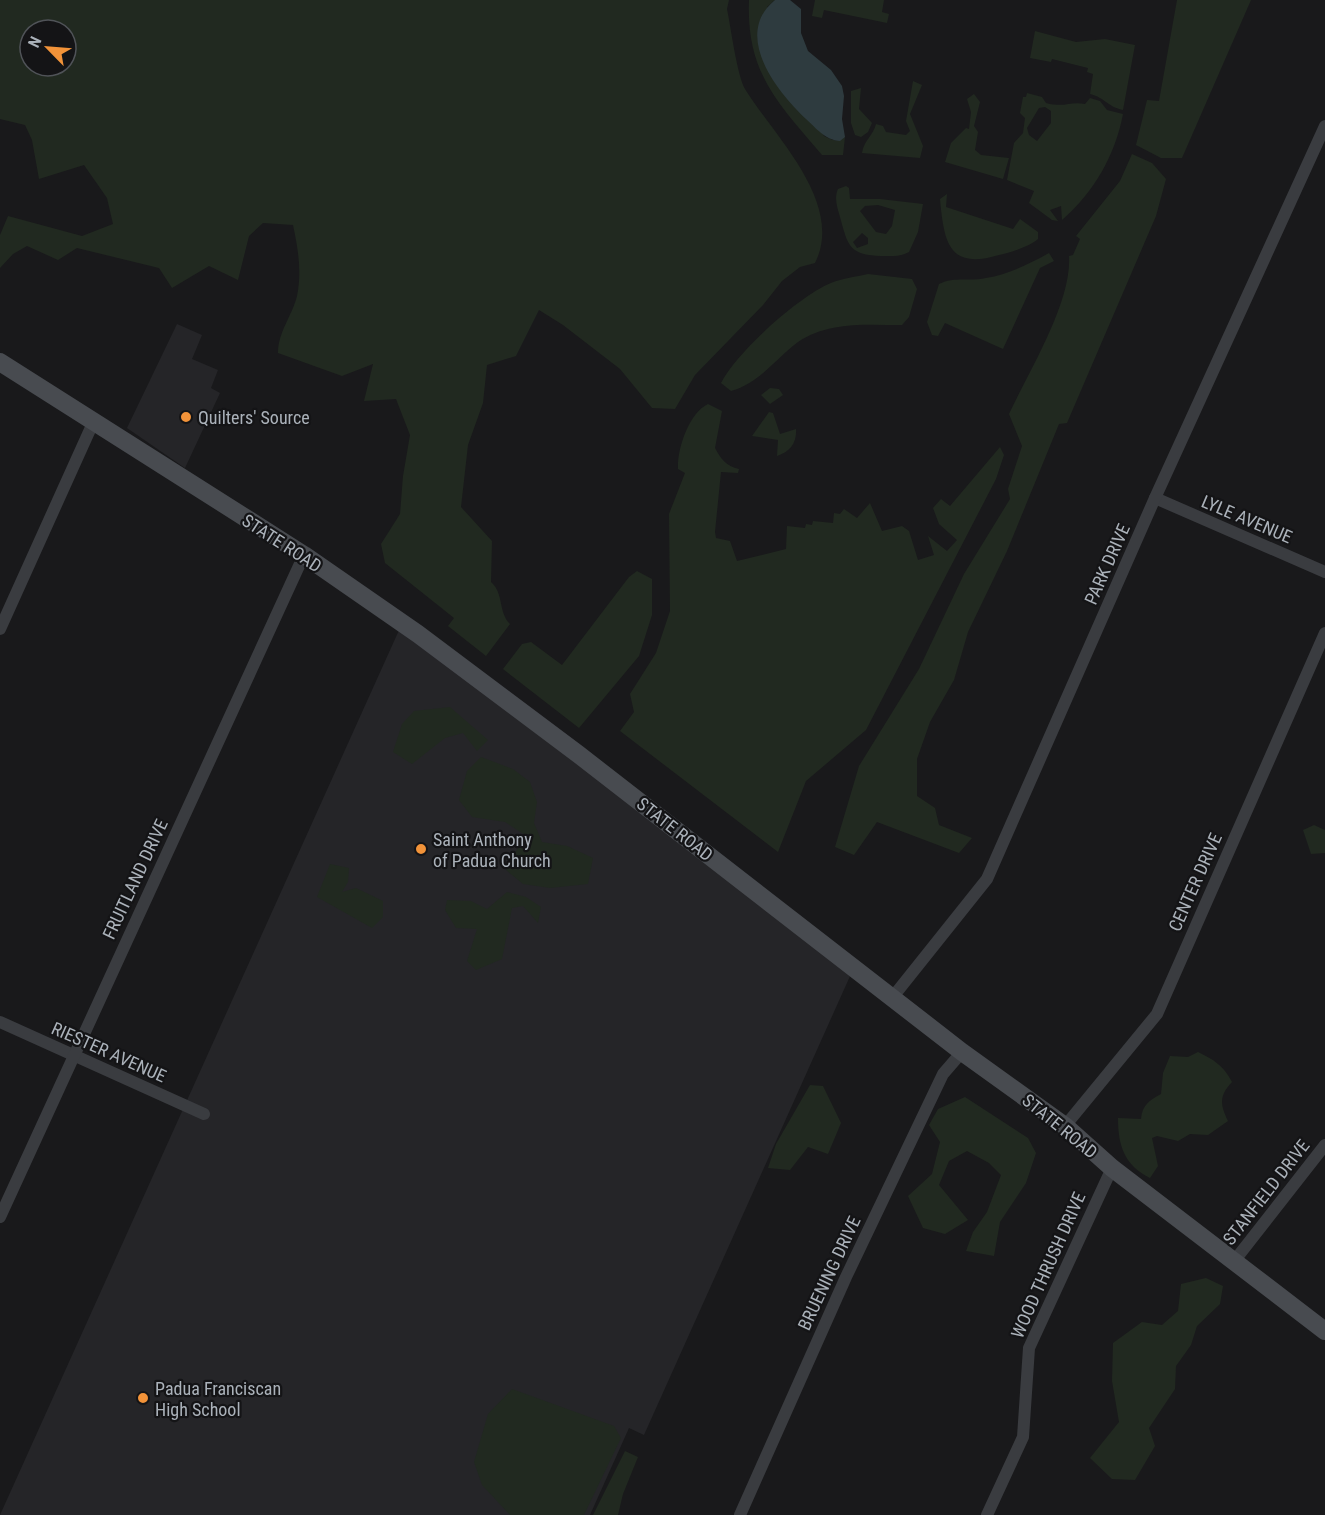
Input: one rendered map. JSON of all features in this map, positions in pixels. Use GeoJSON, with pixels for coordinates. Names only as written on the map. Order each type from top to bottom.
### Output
{"type":"FeatureCollection","features":[{"type":"Feature","properties":{"kind":"main road","name":"STATE ROAD"},"geometry":{"type":"LineString","coordinates":[[0,362],[304,555],[483,682],[962,1052],[1065,1126],[1112,1168],[1325,1330]]}},
{"type":"Feature","properties":{"kind":"street","name":"PARK DRIVE"},"geometry":{"type":"LineString","coordinates":[[892,998],[987,879],[1155,498],[1325,126]]}},
{"type":"Feature","properties":{"kind":"street"},"geometry":{"type":"LineString","coordinates":[[0,629],[93,423]]}},
{"type":"Feature","properties":{"kind":"street","name":"LYLE AVENUE"},"geometry":{"type":"LineString","coordinates":[[1155,498],[1325,572]]}},
{"type":"Feature","properties":{"kind":"street","name":"FRUITLAND DRIVE"},"geometry":{"type":"LineString","coordinates":[[0,1218],[304,555]]}},
{"type":"Feature","properties":{"kind":"street","name":"CENTER DRIVE"},"geometry":{"type":"LineString","coordinates":[[1065,1126],[1156,1014],[1325,633]]}},
{"type":"Feature","properties":{"kind":"street","name":"RIESTER AVENUE"},"geometry":{"type":"LineString","coordinates":[[0,1022],[204,1114]]}},
{"type":"Feature","properties":{"kind":"street","name":"BRUENING DRIVE"},"geometry":{"type":"LineString","coordinates":[[740,1515],[846,1277],[943,1074],[962,1052]]}},
{"type":"Feature","properties":{"kind":"street","name":"STANFIELD DRIVE"},"geometry":{"type":"LineString","coordinates":[[1235,1260],[1325,1145]]}},
{"type":"Feature","properties":{"kind":"street","name":"WOOD THRUSH DRIVE"},"geometry":{"type":"LineString","coordinates":[[987,1515],[1023,1437],[1029,1348],[1112,1168]]}},
{"type":"Feature","properties":{"kind":"shaded area"},"geometry":{"type":"Polygon","coordinates":[[[0,0],[729,0],[727,9],[742,82],[788,149],[814,194],[821,217],[822,240],[815,263],[800,267],[782,281],[763,305],[695,375],[675,409],[652,408],[620,369],[563,325],[539,310],[516,356],[487,365],[483,403],[468,445],[461,507],[492,541],[491,582],[498,592],[504,614],[510,624],[486,656],[448,626],[454,618],[385,563],[381,544],[400,514],[410,435],[396,399],[364,401],[373,364],[342,376],[278,353],[280,338],[297,296],[299,260],[293,225],[263,223],[249,236],[238,280],[209,266],[172,288],[159,268],[77,248],[58,260],[27,246],[13,254],[0,268],[0,235],[8,216],[82,236],[113,224],[107,198],[84,165],[39,179],[32,140],[25,125],[0,119],[0,0]]]}},
{"type":"Feature","properties":{"kind":"shaded area"},"geometry":{"type":"Polygon","coordinates":[[[749,0],[775,0],[767,7],[824,136],[832,140],[845,137],[843,155],[822,155],[768,85],[753,48],[749,25],[749,0]]]}},
{"type":"Feature","properties":{"kind":"shaded area"},"geometry":{"type":"Polygon","coordinates":[[[775,0],[790,0],[801,9],[801,33],[808,51],[831,70],[842,86],[844,96],[842,119],[845,137],[840,141],[821,133],[795,108],[772,79],[764,62],[758,46],[758,30],[763,14],[775,0]]]}},
{"type":"Feature","properties":{"kind":"shaded area"},"geometry":{"type":"Polygon","coordinates":[[[815,0],[884,0],[882,12],[889,14],[887,23],[824,10],[822,18],[812,16],[815,0]]]}},
{"type":"Feature","properties":{"kind":"shaded area"},"geometry":{"type":"Polygon","coordinates":[[[1177,0],[1251,0],[1182,158],[1161,158],[1136,145],[1147,100],[1159,101],[1177,0]]]}},
{"type":"Feature","properties":{"kind":"shaded area"},"geometry":{"type":"Polygon","coordinates":[[[1035,31],[1076,42],[1105,39],[1135,45],[1123,110],[1090,94],[1093,74],[1087,72],[1088,68],[1052,59],[1051,62],[1030,58],[1035,31]]]}},
{"type":"Feature","properties":{"kind":"shaded area"},"geometry":{"type":"Polygon","coordinates":[[[913,81],[922,85],[910,114],[923,146],[920,158],[862,153],[876,124],[883,126],[886,132],[906,135],[910,131],[906,121],[913,81]]]}},
{"type":"Feature","properties":{"kind":"shaded area"},"geometry":{"type":"Polygon","coordinates":[[[861,88],[859,109],[872,123],[868,132],[861,137],[855,135],[851,123],[851,91],[861,88]]]}},
{"type":"Feature","properties":{"kind":"shaded area"},"geometry":{"type":"Polygon","coordinates":[[[1027,93],[1042,97],[1046,103],[1058,105],[1085,104],[1090,98],[1100,101],[1107,110],[1123,114],[1115,144],[1102,172],[1084,198],[1062,220],[1061,206],[1050,210],[1058,221],[1052,220],[1029,203],[1034,191],[1007,180],[1014,143],[1023,133],[1025,118],[1020,113],[1023,97],[1026,97],[1027,93]],[[1045,107],[1039,108],[1027,128],[1029,135],[1037,141],[1051,123],[1051,111],[1045,107]]]}},
{"type":"Feature","properties":{"kind":"shaded area"},"geometry":{"type":"Polygon","coordinates":[[[974,94],[980,102],[974,126],[978,132],[975,150],[981,155],[1009,158],[1003,179],[945,162],[951,143],[966,128],[969,129],[971,112],[967,99],[974,94]]]}},
{"type":"Feature","properties":{"kind":"shaded area"},"geometry":{"type":"Polygon","coordinates":[[[1132,154],[1152,163],[1166,179],[1156,216],[1067,423],[1059,424],[1007,551],[968,632],[954,680],[930,722],[917,759],[917,796],[935,808],[939,825],[972,838],[959,853],[877,822],[854,855],[835,847],[859,766],[919,669],[964,574],[1010,499],[1008,489],[1022,446],[1009,414],[1057,315],[1064,294],[1069,256],[1073,255],[1080,239],[1076,236],[1120,181],[1132,154]]]}},
{"type":"Feature","properties":{"kind":"shaded area"},"geometry":{"type":"Polygon","coordinates":[[[846,186],[849,188],[850,199],[880,199],[923,204],[918,232],[909,252],[896,256],[881,256],[856,251],[845,235],[837,206],[838,189],[846,186]],[[878,205],[865,206],[860,211],[876,232],[886,234],[892,226],[895,210],[878,205]],[[862,233],[853,242],[857,248],[868,244],[868,238],[862,233]]]}},
{"type":"Feature","properties":{"kind":"shaded area"},"geometry":{"type":"Polygon","coordinates":[[[947,194],[946,207],[1013,229],[1020,219],[1038,232],[1038,239],[1020,249],[982,259],[969,259],[959,255],[947,240],[944,228],[940,199],[947,194]]]}},
{"type":"Feature","properties":{"kind":"shaded area"},"geometry":{"type":"Polygon","coordinates":[[[1049,253],[1054,261],[1040,268],[1003,349],[945,323],[938,336],[932,335],[927,322],[939,284],[951,280],[980,279],[1003,274],[1049,253]]]}},
{"type":"Feature","properties":{"kind":"shaded area"},"geometry":{"type":"Polygon","coordinates":[[[868,274],[912,279],[917,289],[909,317],[902,325],[861,325],[822,330],[798,342],[759,376],[741,387],[731,391],[721,383],[740,356],[786,312],[831,283],[868,274]]]}},
{"type":"Feature","properties":{"kind":"shaded area"},"geometry":{"type":"Polygon","coordinates":[[[177,324],[202,335],[192,359],[218,370],[211,388],[220,393],[185,468],[127,428],[177,324]]]}},
{"type":"Feature","properties":{"kind":"shaded area"},"geometry":{"type":"Polygon","coordinates":[[[770,388],[779,389],[783,395],[770,404],[761,395],[770,388]]]}},
{"type":"Feature","properties":{"kind":"shaded area"},"geometry":{"type":"Polygon","coordinates":[[[708,404],[722,411],[715,448],[724,462],[739,469],[738,473],[721,472],[715,532],[716,538],[730,541],[737,561],[786,549],[787,526],[805,528],[806,524],[812,525],[813,521],[833,523],[834,513],[840,514],[844,509],[857,518],[870,503],[882,531],[902,526],[909,531],[918,560],[934,555],[928,536],[947,551],[957,540],[939,524],[933,508],[941,499],[950,506],[1000,447],[1004,455],[996,479],[866,730],[806,781],[778,852],[620,731],[634,712],[630,694],[656,653],[670,611],[669,514],[685,473],[678,469],[678,461],[682,442],[690,423],[695,415],[708,404]]]}},
{"type":"Feature","properties":{"kind":"shaded area"},"geometry":{"type":"Polygon","coordinates":[[[769,412],[773,413],[780,434],[796,429],[792,446],[777,456],[778,440],[752,436],[769,412]]]}},
{"type":"Feature","properties":{"kind":"shaded area"},"geometry":{"type":"Polygon","coordinates":[[[637,571],[652,579],[652,615],[639,656],[579,728],[503,669],[522,644],[531,642],[562,665],[629,577],[637,571]]]}},
{"type":"Feature","properties":{"kind":"shaded area"},"geometry":{"type":"Polygon","coordinates":[[[400,628],[851,974],[644,1435],[629,1428],[590,1515],[0,1515],[400,628]]]}},
{"type":"Feature","properties":{"kind":"shaded area"},"geometry":{"type":"Polygon","coordinates":[[[450,707],[488,740],[477,751],[463,733],[445,738],[412,764],[393,752],[402,724],[414,711],[450,707]]]}},
{"type":"Feature","properties":{"kind":"shaded area"},"geometry":{"type":"Polygon","coordinates":[[[481,757],[513,769],[530,782],[537,802],[534,823],[542,842],[567,846],[593,858],[588,884],[550,888],[523,884],[506,870],[525,835],[505,822],[472,817],[459,800],[467,771],[481,757]]]}},
{"type":"Feature","properties":{"kind":"shaded area"},"geometry":{"type":"Polygon","coordinates":[[[1314,825],[1325,830],[1325,853],[1311,854],[1303,830],[1314,825]]]}},
{"type":"Feature","properties":{"kind":"shaded area"},"geometry":{"type":"Polygon","coordinates":[[[330,864],[349,868],[348,882],[342,892],[356,888],[383,901],[383,917],[372,928],[317,897],[330,864]]]}},
{"type":"Feature","properties":{"kind":"shaded area"},"geometry":{"type":"Polygon","coordinates":[[[507,892],[526,897],[541,907],[538,923],[523,906],[512,908],[502,959],[476,970],[467,961],[477,929],[456,928],[445,910],[447,900],[471,901],[487,909],[507,892]]]}},
{"type":"Feature","properties":{"kind":"shaded area"},"geometry":{"type":"Polygon","coordinates":[[[1198,1052],[1218,1064],[1232,1082],[1222,1100],[1228,1121],[1208,1135],[1190,1134],[1178,1141],[1157,1136],[1152,1138],[1158,1166],[1150,1178],[1134,1167],[1124,1153],[1119,1137],[1118,1118],[1141,1119],[1147,1104],[1161,1094],[1163,1073],[1170,1056],[1188,1057],[1198,1052]]]}},
{"type":"Feature","properties":{"kind":"shaded area"},"geometry":{"type":"Polygon","coordinates":[[[810,1085],[823,1086],[841,1123],[828,1154],[808,1147],[790,1170],[768,1168],[776,1144],[810,1085]]]}},
{"type":"Feature","properties":{"kind":"shaded area"},"geometry":{"type":"Polygon","coordinates":[[[965,1097],[1028,1138],[1036,1153],[1026,1183],[1000,1222],[994,1256],[966,1251],[973,1232],[987,1212],[1001,1175],[989,1163],[967,1151],[949,1161],[939,1185],[968,1220],[945,1234],[923,1228],[908,1196],[932,1174],[940,1142],[929,1125],[938,1109],[965,1097]]]}},
{"type":"Feature","properties":{"kind":"shaded area"},"geometry":{"type":"Polygon","coordinates":[[[1206,1278],[1223,1286],[1220,1304],[1197,1326],[1191,1345],[1176,1366],[1175,1389],[1149,1428],[1155,1446],[1135,1480],[1112,1479],[1090,1458],[1119,1422],[1112,1381],[1113,1343],[1142,1322],[1162,1325],[1178,1311],[1181,1284],[1206,1278]]]}},
{"type":"Feature","properties":{"kind":"shaded area"},"geometry":{"type":"Polygon","coordinates":[[[512,1389],[614,1426],[621,1438],[584,1515],[510,1515],[482,1485],[474,1462],[488,1414],[512,1389]]]}},
{"type":"Feature","properties":{"kind":"shaded area"},"geometry":{"type":"Polygon","coordinates":[[[625,1451],[638,1457],[623,1494],[618,1515],[593,1515],[625,1451]]]}},
{"type":"Feature","properties":{"kind":"place","name":"Quilters' Source"},"geometry":{"type":"Point","coordinates":[186,417]}},
{"type":"Feature","properties":{"kind":"place","name":"Saint Anthony of Padua Church"},"geometry":{"type":"Point","coordinates":[421,849]}},
{"type":"Feature","properties":{"kind":"place","name":"Padua Franciscan High School"},"geometry":{"type":"Point","coordinates":[143,1398]}}]}
